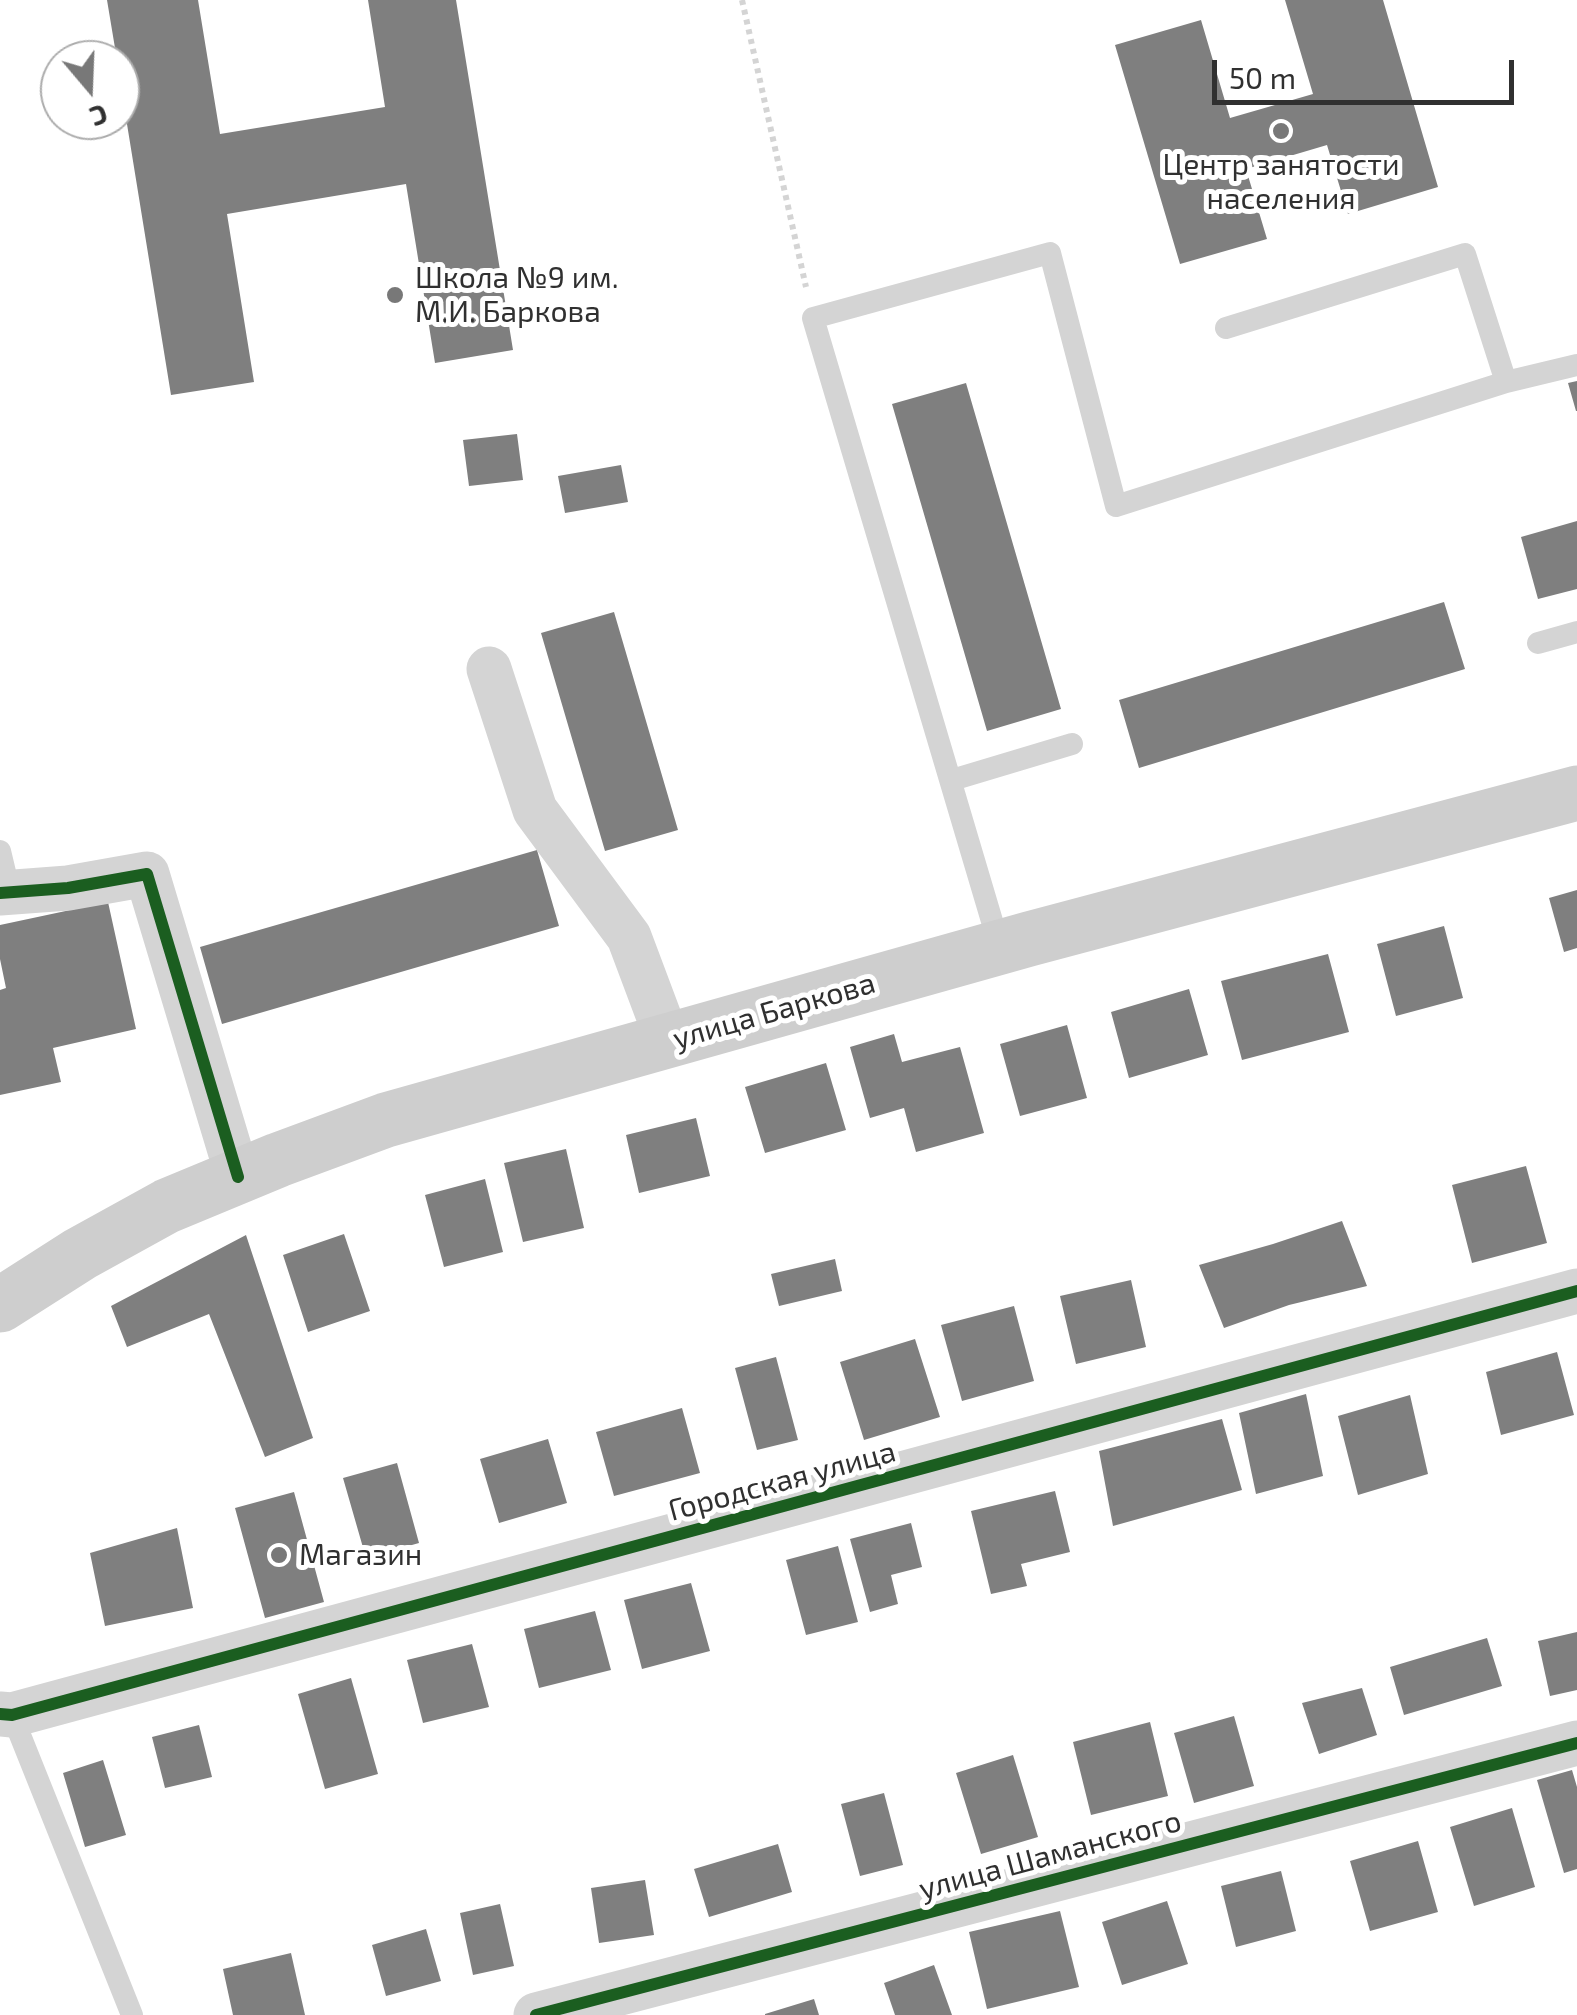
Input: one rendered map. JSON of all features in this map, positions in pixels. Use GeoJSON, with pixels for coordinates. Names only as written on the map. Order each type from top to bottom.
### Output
{"type":"FeatureCollection","features":[{"type":"Feature","properties":{"kind":"main road","name":"улица Баркова"},"geometry":{"type":"LineString","coordinates":[[0,1305],[80,1254],[168,1206],[386,1120],[1000,948],[1577,793]]}},
{"type":"Feature","properties":{"kind":"street"},"geometry":{"type":"LineString","coordinates":[[488,670],[536,810],[629,936],[668,1041]]}},
{"type":"Feature","properties":{"kind":"street"},"geometry":{"type":"LineString","coordinates":[[3,879],[68,888],[146,874],[238,1178]]}},
{"type":"Feature","properties":{"kind":"street","name":"Городская улица"},"geometry":{"type":"LineString","coordinates":[[6,1714],[1577,1291]]}},
{"type":"Feature","properties":{"kind":"street","name":"улица Шаманского"},"geometry":{"type":"LineString","coordinates":[[536,2015],[1577,1744]]}},
{"type":"Feature","properties":{"kind":"lane"},"geometry":{"type":"LineString","coordinates":[[1000,948],[813,318],[1050,254],[1116,506],[1506,382],[1577,365]]}},
{"type":"Feature","properties":{"kind":"lane"},"geometry":{"type":"LineString","coordinates":[[1226,328],[1465,254],[1506,382]]}},
{"type":"Feature","properties":{"kind":"lane"},"geometry":{"type":"LineString","coordinates":[[1538,643],[1577,632]]}},
{"type":"Feature","properties":{"kind":"lane"},"geometry":{"type":"LineString","coordinates":[[952,780],[1072,744]]}},
{"type":"Feature","properties":{"kind":"lane"},"geometry":{"type":"LineString","coordinates":[[6,1714],[132,2015]]}},
{"type":"Feature","properties":{"kind":"path"},"geometry":{"type":"LineString","coordinates":[[742,0],[813,318]]}},
{"type":"Feature","properties":{"kind":"building"},"geometry":{"type":"Polygon","coordinates":[[[107,0],[198,0],[220,134],[385,107],[368,0],[456,0],[513,350],[435,363],[406,184],[227,214],[254,382],[171,395],[130,140],[140,140],[140,40],[114,40],[107,0]]]}},
{"type":"Feature","properties":{"kind":"building","name":"Центр занятости населения"},"geometry":{"type":"Polygon","coordinates":[[[1285,0],[1383,0],[1438,187],[1348,214],[1327,145],[1246,169],[1267,239],[1180,264],[1115,45],[1201,20],[1230,118],[1313,94],[1285,0]]]}},
{"type":"Feature","properties":{"kind":"building"},"geometry":{"type":"Polygon","coordinates":[[[1577,381],[1577,411],[1576,411],[1568,383],[1577,381]]]}},
{"type":"Feature","properties":{"kind":"building"},"geometry":{"type":"Polygon","coordinates":[[[966,383],[1061,709],[987,731],[892,404],[966,383]]]}},
{"type":"Feature","properties":{"kind":"building"},"geometry":{"type":"Polygon","coordinates":[[[517,434],[523,480],[469,486],[463,440],[517,434]]]}},
{"type":"Feature","properties":{"kind":"building"},"geometry":{"type":"Polygon","coordinates":[[[621,465],[628,502],[565,513],[558,476],[621,465]]]}},
{"type":"Feature","properties":{"kind":"building"},"geometry":{"type":"Polygon","coordinates":[[[1577,521],[1577,589],[1538,599],[1521,537],[1577,521]]]}},
{"type":"Feature","properties":{"kind":"building"},"geometry":{"type":"Polygon","coordinates":[[[1444,602],[1465,669],[1139,768],[1119,700],[1444,602]]]}},
{"type":"Feature","properties":{"kind":"building"},"geometry":{"type":"Polygon","coordinates":[[[614,612],[678,830],[605,851],[541,633],[614,612]]]}},
{"type":"Feature","properties":{"kind":"building"},"geometry":{"type":"Polygon","coordinates":[[[537,850],[559,926],[222,1024],[200,947],[537,850]]]}},
{"type":"Feature","properties":{"kind":"building"},"geometry":{"type":"Polygon","coordinates":[[[1577,890],[1577,948],[1564,952],[1549,898],[1577,890]]]}},
{"type":"Feature","properties":{"kind":"building"},"geometry":{"type":"Polygon","coordinates":[[[108,902],[136,1029],[53,1048],[61,1082],[0,1095],[0,990],[6,988],[0,959],[0,925],[108,902]]]}},
{"type":"Feature","properties":{"kind":"building"},"geometry":{"type":"Polygon","coordinates":[[[1444,926],[1463,998],[1396,1016],[1377,944],[1444,926]]]}},
{"type":"Feature","properties":{"kind":"building"},"geometry":{"type":"Polygon","coordinates":[[[1328,954],[1349,1032],[1242,1060],[1221,981],[1328,954]]]}},
{"type":"Feature","properties":{"kind":"building"},"geometry":{"type":"Polygon","coordinates":[[[1189,989],[1208,1055],[1129,1078],[1111,1012],[1189,989]]]}},
{"type":"Feature","properties":{"kind":"building"},"geometry":{"type":"Polygon","coordinates":[[[1067,1025],[1087,1098],[1020,1116],[1000,1044],[1067,1025]]]}},
{"type":"Feature","properties":{"kind":"building"},"geometry":{"type":"Polygon","coordinates":[[[894,1034],[902,1062],[960,1047],[984,1133],[916,1152],[904,1108],[870,1118],[850,1047],[894,1034]]]}},
{"type":"Feature","properties":{"kind":"building"},"geometry":{"type":"Polygon","coordinates":[[[826,1063],[846,1130],[765,1153],[745,1087],[826,1063]]]}},
{"type":"Feature","properties":{"kind":"building"},"geometry":{"type":"Polygon","coordinates":[[[696,1118],[710,1176],[639,1193],[626,1135],[696,1118]]]}},
{"type":"Feature","properties":{"kind":"building"},"geometry":{"type":"Polygon","coordinates":[[[566,1149],[584,1228],[523,1242],[504,1163],[566,1149]]]}},
{"type":"Feature","properties":{"kind":"building"},"geometry":{"type":"Polygon","coordinates":[[[1526,1166],[1547,1243],[1472,1263],[1452,1185],[1526,1166]]]}},
{"type":"Feature","properties":{"kind":"building"},"geometry":{"type":"Polygon","coordinates":[[[485,1179],[503,1252],[444,1267],[425,1195],[485,1179]]]}},
{"type":"Feature","properties":{"kind":"building"},"geometry":{"type":"Polygon","coordinates":[[[1342,1221],[1367,1286],[1289,1305],[1224,1328],[1199,1265],[1342,1221]]]}},
{"type":"Feature","properties":{"kind":"building"},"geometry":{"type":"Polygon","coordinates":[[[344,1234],[370,1311],[308,1332],[283,1255],[344,1234]]]}},
{"type":"Feature","properties":{"kind":"building"},"geometry":{"type":"Polygon","coordinates":[[[246,1235],[313,1438],[265,1457],[209,1314],[127,1347],[111,1306],[246,1235]]]}},
{"type":"Feature","properties":{"kind":"building"},"geometry":{"type":"Polygon","coordinates":[[[835,1259],[842,1291],[779,1306],[771,1274],[835,1259]]]}},
{"type":"Feature","properties":{"kind":"building"},"geometry":{"type":"Polygon","coordinates":[[[1131,1280],[1146,1347],[1076,1364],[1060,1296],[1131,1280]]]}},
{"type":"Feature","properties":{"kind":"building"},"geometry":{"type":"Polygon","coordinates":[[[1014,1306],[1034,1381],[962,1401],[941,1325],[1014,1306]]]}},
{"type":"Feature","properties":{"kind":"building"},"geometry":{"type":"Polygon","coordinates":[[[915,1339],[940,1417],[864,1440],[840,1362],[915,1339]]]}},
{"type":"Feature","properties":{"kind":"building"},"geometry":{"type":"Polygon","coordinates":[[[1557,1352],[1574,1415],[1501,1435],[1486,1372],[1557,1352]]]}},
{"type":"Feature","properties":{"kind":"building"},"geometry":{"type":"Polygon","coordinates":[[[776,1357],[798,1440],[757,1450],[735,1368],[776,1357]]]}},
{"type":"Feature","properties":{"kind":"building"},"geometry":{"type":"Polygon","coordinates":[[[1306,1394],[1323,1476],[1256,1494],[1239,1413],[1306,1394]]]}},
{"type":"Feature","properties":{"kind":"building"},"geometry":{"type":"Polygon","coordinates":[[[1410,1395],[1428,1474],[1358,1495],[1338,1416],[1410,1395]]]}},
{"type":"Feature","properties":{"kind":"building"},"geometry":{"type":"Polygon","coordinates":[[[682,1408],[700,1473],[614,1496],[596,1432],[682,1408]]]}},
{"type":"Feature","properties":{"kind":"building"},"geometry":{"type":"Polygon","coordinates":[[[1222,1419],[1242,1490],[1113,1526],[1099,1451],[1222,1419]]]}},
{"type":"Feature","properties":{"kind":"building"},"geometry":{"type":"Polygon","coordinates":[[[548,1439],[567,1503],[499,1523],[480,1459],[548,1439]]]}},
{"type":"Feature","properties":{"kind":"building"},"geometry":{"type":"Polygon","coordinates":[[[397,1463],[419,1543],[366,1558],[343,1478],[397,1463]]]}},
{"type":"Feature","properties":{"kind":"building"},"geometry":{"type":"Polygon","coordinates":[[[1055,1491],[1070,1552],[1021,1564],[1027,1586],[991,1594],[971,1511],[1055,1491]]]}},
{"type":"Feature","properties":{"kind":"building","name":"Магазин"},"geometry":{"type":"Polygon","coordinates":[[[294,1492],[324,1602],[265,1618],[235,1508],[294,1492]]]}},
{"type":"Feature","properties":{"kind":"building"},"geometry":{"type":"Polygon","coordinates":[[[911,1523],[922,1567],[891,1575],[898,1604],[870,1612],[850,1539],[911,1523]]]}},
{"type":"Feature","properties":{"kind":"building"},"geometry":{"type":"Polygon","coordinates":[[[177,1528],[193,1608],[105,1626],[90,1553],[177,1528]]]}},
{"type":"Feature","properties":{"kind":"building"},"geometry":{"type":"Polygon","coordinates":[[[838,1546],[858,1622],[806,1635],[786,1560],[838,1546]]]}},
{"type":"Feature","properties":{"kind":"building"},"geometry":{"type":"Polygon","coordinates":[[[691,1583],[710,1651],[642,1669],[624,1600],[691,1583]]]}},
{"type":"Feature","properties":{"kind":"building"},"geometry":{"type":"Polygon","coordinates":[[[595,1611],[611,1670],[539,1688],[524,1629],[595,1611]]]}},
{"type":"Feature","properties":{"kind":"building"},"geometry":{"type":"Polygon","coordinates":[[[1577,1632],[1577,1690],[1550,1696],[1538,1641],[1577,1632]]]}},
{"type":"Feature","properties":{"kind":"building"},"geometry":{"type":"Polygon","coordinates":[[[1487,1638],[1502,1686],[1404,1715],[1390,1667],[1487,1638]]]}},
{"type":"Feature","properties":{"kind":"building"},"geometry":{"type":"Polygon","coordinates":[[[472,1644],[489,1707],[423,1723],[407,1660],[472,1644]]]}},
{"type":"Feature","properties":{"kind":"building"},"geometry":{"type":"Polygon","coordinates":[[[351,1678],[378,1774],[325,1789],[298,1694],[351,1678]]]}},
{"type":"Feature","properties":{"kind":"building"},"geometry":{"type":"Polygon","coordinates":[[[1362,1688],[1377,1735],[1319,1754],[1302,1703],[1362,1688]]]}},
{"type":"Feature","properties":{"kind":"building"},"geometry":{"type":"Polygon","coordinates":[[[1234,1716],[1254,1786],[1194,1803],[1174,1733],[1234,1716]]]}},
{"type":"Feature","properties":{"kind":"building"},"geometry":{"type":"Polygon","coordinates":[[[1150,1722],[1168,1796],[1091,1815],[1073,1742],[1150,1722]]]}},
{"type":"Feature","properties":{"kind":"building"},"geometry":{"type":"Polygon","coordinates":[[[199,1725],[212,1777],[165,1788],[152,1737],[199,1725]]]}},
{"type":"Feature","properties":{"kind":"building"},"geometry":{"type":"Polygon","coordinates":[[[1013,1755],[1038,1837],[981,1854],[956,1773],[1013,1755]]]}},
{"type":"Feature","properties":{"kind":"building"},"geometry":{"type":"Polygon","coordinates":[[[103,1760],[126,1835],[85,1847],[63,1773],[103,1760]]]}},
{"type":"Feature","properties":{"kind":"building"},"geometry":{"type":"Polygon","coordinates":[[[1572,1770],[1577,1787],[1577,1869],[1564,1873],[1537,1780],[1572,1770]]]}},
{"type":"Feature","properties":{"kind":"building"},"geometry":{"type":"Polygon","coordinates":[[[884,1793],[903,1865],[860,1876],[841,1804],[884,1793]]]}},
{"type":"Feature","properties":{"kind":"building"},"geometry":{"type":"Polygon","coordinates":[[[1512,1808],[1535,1887],[1474,1906],[1450,1827],[1512,1808]]]}},
{"type":"Feature","properties":{"kind":"building"},"geometry":{"type":"Polygon","coordinates":[[[1418,1841],[1438,1912],[1370,1931],[1350,1861],[1418,1841]]]}},
{"type":"Feature","properties":{"kind":"building"},"geometry":{"type":"Polygon","coordinates":[[[778,1844],[792,1892],[709,1917],[694,1869],[778,1844]]]}},
{"type":"Feature","properties":{"kind":"building"},"geometry":{"type":"Polygon","coordinates":[[[1281,1871],[1296,1931],[1236,1947],[1221,1886],[1281,1871]]]}},
{"type":"Feature","properties":{"kind":"building"},"geometry":{"type":"Polygon","coordinates":[[[645,1880],[654,1935],[599,1943],[591,1888],[645,1880]]]}},
{"type":"Feature","properties":{"kind":"building"},"geometry":{"type":"Polygon","coordinates":[[[1167,1901],[1188,1964],[1122,1985],[1102,1922],[1167,1901]]]}},
{"type":"Feature","properties":{"kind":"building"},"geometry":{"type":"Polygon","coordinates":[[[500,1904],[514,1966],[473,1975],[460,1913],[500,1904]]]}},
{"type":"Feature","properties":{"kind":"building"},"geometry":{"type":"Polygon","coordinates":[[[1060,1911],[1079,1987],[987,2009],[969,1932],[1060,1911]]]}},
{"type":"Feature","properties":{"kind":"building"},"geometry":{"type":"Polygon","coordinates":[[[426,1929],[441,1981],[386,1996],[372,1945],[426,1929]]]}},
{"type":"Feature","properties":{"kind":"building"},"geometry":{"type":"Polygon","coordinates":[[[291,1953],[305,2015],[233,2015],[223,1969],[291,1953]]]}},
{"type":"Feature","properties":{"kind":"building"},"geometry":{"type":"Polygon","coordinates":[[[934,1965],[952,2015],[895,2015],[884,1983],[934,1965]]]}},
{"type":"Feature","properties":{"kind":"building"},"geometry":{"type":"Polygon","coordinates":[[[814,1999],[819,2015],[765,2015],[765,2014],[814,1999]]]}},
{"type":"Feature","properties":{"kind":"cycle path"},"geometry":{"type":"LineString","coordinates":[[0,893],[68,888],[147,874],[238,1177]]}},
{"type":"Feature","properties":{"kind":"cycle path"},"geometry":{"type":"LineString","coordinates":[[0,1714],[12,1715],[1577,1291]]}},
{"type":"Feature","properties":{"kind":"cycle path"},"geometry":{"type":"LineString","coordinates":[[536,2015],[1577,1743]]}},
{"type":"Feature","properties":{"kind":"place","name":"Центр занятости населения"},"geometry":{"type":"Point","coordinates":[1281,131]}},
{"type":"Feature","properties":{"kind":"place","name":"Школа №9 им. М.И. Баркова"},"geometry":{"type":"Point","coordinates":[395,295]}},
{"type":"Feature","properties":{"kind":"place","name":"Магазин"},"geometry":{"type":"Point","coordinates":[279,1555]}}]}
